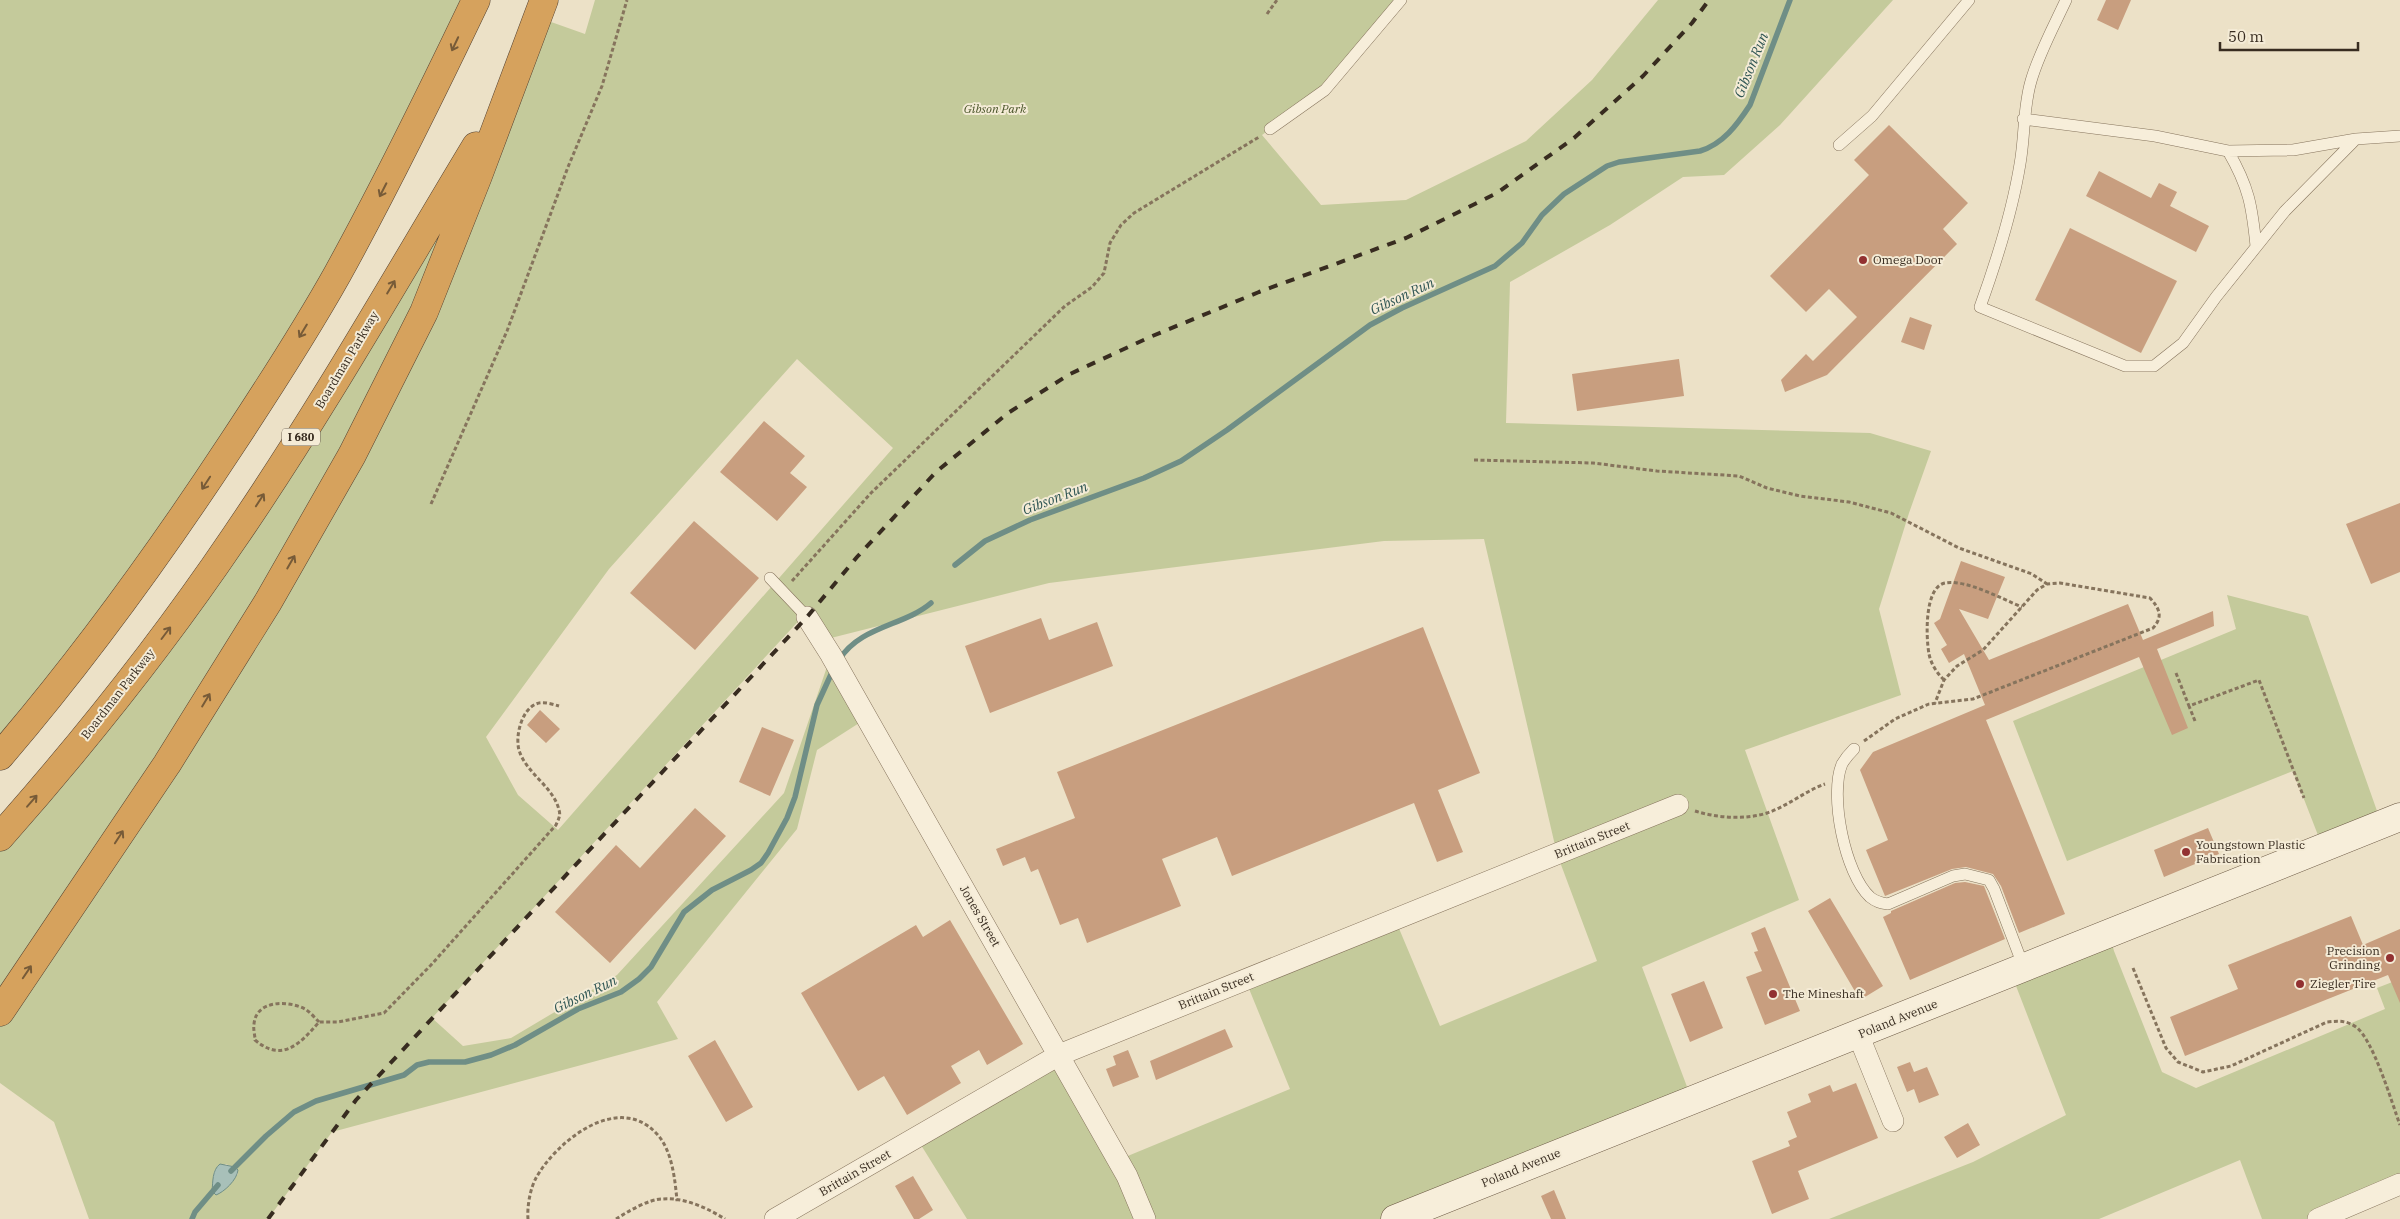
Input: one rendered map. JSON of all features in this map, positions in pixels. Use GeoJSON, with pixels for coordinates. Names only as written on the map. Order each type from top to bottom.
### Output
{"type":"FeatureCollection","features":[{"type":"Feature","properties":{"kind":"highway"},"geometry":{"type":"LineString","coordinates":[[0,756],[37,712],[156,555],[271,384],[379,198],[476,0]]}},
{"type":"Feature","properties":{"kind":"highway"},"geometry":{"type":"LineString","coordinates":[[0,1012],[168,764],[268,602],[352,455],[424,312],[478,176],[544,0]]}},
{"type":"Feature","properties":{"kind":"highway","name":"Boardman Parkway"},"geometry":{"type":"LineString","coordinates":[[0,837],[118,696],[183,611],[234,539],[301,437],[484,132],[544,0]]}},
{"type":"Feature","properties":{"kind":"main road","name":"Poland Avenue"},"geometry":{"type":"LineString","coordinates":[[1395,1219],[2400,817]]}},
{"type":"Feature","properties":{"kind":"street","name":"Jones Street"},"geometry":{"type":"LineString","coordinates":[[807,617],[834,659],[1128,1176],[1144,1219]]}},
{"type":"Feature","properties":{"kind":"street","name":"Brittain Street"},"geometry":{"type":"LineString","coordinates":[[775,1219],[1058,1055],[1678,805]]}},
{"type":"Feature","properties":{"kind":"street"},"geometry":{"type":"LineString","coordinates":[[1858,1034],[1893,1121]]}},
{"type":"Feature","properties":{"kind":"street"},"geometry":{"type":"LineString","coordinates":[[2318,1219],[2400,1184]]}},
{"type":"Feature","properties":{"kind":"lane"},"geometry":{"type":"LineString","coordinates":[[1270,129],[1325,90],[1401,0]]}},
{"type":"Feature","properties":{"kind":"lane"},"geometry":{"type":"LineString","coordinates":[[1839,145],[1872,116],[1969,0]]}},
{"type":"Feature","properties":{"kind":"lane"},"geometry":{"type":"LineString","coordinates":[[2066,0],[2031,78],[2024,108],[2020,162],[2010,210],[2000,250],[1980,307],[2125,366],[2154,366],[2182,343],[2285,211],[2356,139]]}},
{"type":"Feature","properties":{"kind":"lane"},"geometry":{"type":"LineString","coordinates":[[2023,119],[2155,136],[2228,151],[2293,150],[2356,139],[2400,136]]}},
{"type":"Feature","properties":{"kind":"lane"},"geometry":{"type":"LineString","coordinates":[[2228,151],[2242,175],[2252,204],[2256,246]]}},
{"type":"Feature","properties":{"kind":"lane"},"geometry":{"type":"LineString","coordinates":[[770,578],[807,617]]}},
{"type":"Feature","properties":{"kind":"lane"},"geometry":{"type":"LineString","coordinates":[[1854,749],[1842,764],[1838,782],[1840,827],[1848,856],[1860,883],[1870,897],[1878,902],[1888,904],[1953,876],[1965,874],[1979,876],[1988,880],[1994,889],[2024,968]]}},
{"type":"Feature","properties":{"kind":"path"},"geometry":{"type":"LineString","coordinates":[[431,504],[507,331],[568,167],[602,86],[627,0]]}},
{"type":"Feature","properties":{"kind":"path"},"geometry":{"type":"LineString","coordinates":[[1267,14],[1277,0]]}},
{"type":"Feature","properties":{"kind":"path"},"geometry":{"type":"LineString","coordinates":[[782,591],[871,493],[1065,306],[1104,274],[1110,243],[1121,225],[1134,213],[1270,129]]}},
{"type":"Feature","properties":{"kind":"path"},"geometry":{"type":"LineString","coordinates":[[1474,460],[1593,463],[1657,471],[1739,476],[1767,488],[1800,496],[1849,502],[1891,512],[1959,548],[2032,574],[2047,584]]}},
{"type":"Feature","properties":{"kind":"path"},"geometry":{"type":"LineString","coordinates":[[1944,680],[1936,671],[1929,655],[1927,625],[1930,603],[1936,588],[1943,583],[1955,583],[1980,590],[2022,607]]}},
{"type":"Feature","properties":{"kind":"path"},"geometry":{"type":"LineString","coordinates":[[1854,749],[1895,719],[1935,703],[1974,699],[2153,628],[2159,622],[2160,614],[2157,606],[2150,598],[2060,583],[2047,584],[2036,590],[1983,650],[1957,666],[1944,680],[1935,703]]}},
{"type":"Feature","properties":{"kind":"path"},"geometry":{"type":"LineString","coordinates":[[2176,673],[2195,721]]}},
{"type":"Feature","properties":{"kind":"path"},"geometry":{"type":"LineString","coordinates":[[2189,706],[2259,680],[2304,798]]}},
{"type":"Feature","properties":{"kind":"path"},"geometry":{"type":"LineString","coordinates":[[319,1022],[295,1047],[279,1051],[265,1048],[255,1040],[254,1023],[262,1009],[274,1003],[287,1004],[305,1010],[319,1022],[338,1022],[384,1012],[431,965],[556,825],[560,818],[560,811],[554,798],[528,768],[519,751],[517,740],[527,712],[536,704],[549,703],[559,706]]}},
{"type":"Feature","properties":{"kind":"path"},"geometry":{"type":"LineString","coordinates":[[1678,805],[1721,817],[1746,817],[1768,813],[1808,790],[1838,782]]}},
{"type":"Feature","properties":{"kind":"path"},"geometry":{"type":"LineString","coordinates":[[2133,968],[2166,1048],[2178,1062],[2203,1072],[2230,1066],[2327,1022],[2343,1021],[2357,1028],[2367,1040],[2400,1125]]}},
{"type":"Feature","properties":{"kind":"path"},"geometry":{"type":"LineString","coordinates":[[528,1219],[527,1210],[535,1180],[552,1154],[581,1131],[600,1120],[617,1116],[638,1121],[656,1132],[668,1151],[676,1183],[677,1201]]}},
{"type":"Feature","properties":{"kind":"path"},"geometry":{"type":"LineString","coordinates":[[616,1219],[631,1210],[662,1198],[710,1210],[725,1219]]}},
{"type":"Feature","properties":{"kind":"green space"},"geometry":{"type":"Polygon","coordinates":[[[0,0],[476,0],[336,275],[0,756],[0,0]]]}},
{"type":"Feature","properties":{"kind":"green space","name":"Gibson Park"},"geometry":{"type":"Polygon","coordinates":[[[595,0],[1401,0],[1325,90],[1262,135],[1321,205],[1406,200],[1526,141],[1592,80],[1658,0],[1893,0],[1780,125],[1724,175],[1683,177],[1610,225],[1510,282],[1506,423],[1870,433],[1931,451],[1909,513],[1879,609],[1901,695],[1745,750],[1799,900],[1642,967],[1692,1100],[1395,1219],[967,1219],[916,1137],[1059,1055],[1118,1160],[1290,1089],[1245,979],[1395,919],[1440,1026],[1597,961],[1557,854],[1484,539],[1384,541],[1049,583],[823,640],[805,614],[432,1018],[463,1046],[511,1038],[617,975],[784,793],[831,655],[867,718],[817,750],[797,829],[657,1002],[678,1039],[332,1132],[268,1219],[89,1219],[54,1122],[0,1083],[0,837],[118,696],[484,132],[537,17],[585,34],[595,0]],[[797,359],[609,569],[486,737],[518,795],[558,830],[893,448],[797,359]],[[226,1164],[214,1171],[212,1191],[223,1191],[238,1174],[238,1170],[226,1164]]]}},
{"type":"Feature","properties":{"kind":"green space"},"geometry":{"type":"Polygon","coordinates":[[[2227,595],[2308,616],[2382,825],[2323,848],[2293,771],[2067,861],[2013,721],[2236,629],[2227,595]]]}},
{"type":"Feature","properties":{"kind":"green space"},"geometry":{"type":"Polygon","coordinates":[[[2109,933],[2114,951],[2162,1072],[2196,1088],[2385,1009],[2377,988],[2400,979],[2400,1184],[2318,1219],[2262,1219],[2240,1160],[2099,1219],[1829,1219],[1973,1162],[2066,1115],[2011,973],[2109,933]]]}},
{"type":"Feature","properties":{"kind":"water"},"geometry":{"type":"Polygon","coordinates":[[[220,1164],[235,1167],[238,1170],[230,1185],[216,1195],[212,1191],[213,1180],[214,1173],[220,1164]]]}},
{"type":"Feature","properties":{"kind":"building"},"geometry":{"type":"Polygon","coordinates":[[[2106,0],[2131,0],[2118,30],[2097,20],[2106,0]]]}},
{"type":"Feature","properties":{"kind":"building","name":"Omega Door"},"geometry":{"type":"Polygon","coordinates":[[[1889,125],[1968,203],[1943,229],[1957,244],[1827,375],[1785,392],[1781,380],[1806,354],[1813,361],[1857,317],[1829,289],[1806,312],[1770,276],[1869,175],[1854,160],[1889,125]]]}},
{"type":"Feature","properties":{"kind":"building"},"geometry":{"type":"Polygon","coordinates":[[[2099,171],[2151,198],[2159,183],[2177,192],[2170,206],[2209,226],[2196,252],[2086,196],[2099,171]]]}},
{"type":"Feature","properties":{"kind":"building"},"geometry":{"type":"Polygon","coordinates":[[[2070,228],[2177,281],[2141,353],[2035,300],[2070,228]]]}},
{"type":"Feature","properties":{"kind":"building"},"geometry":{"type":"Polygon","coordinates":[[[1910,317],[1932,325],[1924,350],[1901,342],[1910,317]]]}},
{"type":"Feature","properties":{"kind":"building"},"geometry":{"type":"Polygon","coordinates":[[[1679,359],[1684,396],[1577,411],[1572,374],[1679,359]]]}},
{"type":"Feature","properties":{"kind":"building"},"geometry":{"type":"Polygon","coordinates":[[[764,421],[805,456],[790,473],[807,487],[777,521],[720,472],[764,421]]]}},
{"type":"Feature","properties":{"kind":"building"},"geometry":{"type":"Polygon","coordinates":[[[2400,503],[2400,572],[2371,584],[2346,524],[2400,503]]]}},
{"type":"Feature","properties":{"kind":"building"},"geometry":{"type":"Polygon","coordinates":[[[694,521],[759,578],[695,650],[630,593],[694,521]]]}},
{"type":"Feature","properties":{"kind":"building"},"geometry":{"type":"Polygon","coordinates":[[[1961,561],[2005,577],[1988,619],[1959,609],[1989,660],[2128,604],[2143,640],[2213,611],[2214,626],[2157,649],[2188,728],[2172,735],[2139,657],[1986,720],[2065,914],[2019,933],[2001,886],[1993,874],[1966,867],[1952,869],[1885,896],[1866,850],[1888,840],[1860,770],[1873,752],[1985,705],[1964,654],[1949,663],[1941,649],[1947,645],[1934,623],[1940,619],[1961,561]]]}},
{"type":"Feature","properties":{"kind":"building"},"geometry":{"type":"Polygon","coordinates":[[[1041,618],[1049,640],[1097,622],[1113,666],[990,713],[965,646],[1041,618]]]}},
{"type":"Feature","properties":{"kind":"building"},"geometry":{"type":"Polygon","coordinates":[[[1423,627],[1480,773],[1438,790],[1463,852],[1437,862],[1414,803],[1232,876],[1217,837],[1162,859],[1181,906],[1087,943],[1078,918],[1060,925],[1038,869],[1031,872],[1025,857],[1003,866],[996,849],[1075,818],[1057,772],[1423,627]]]}},
{"type":"Feature","properties":{"kind":"building"},"geometry":{"type":"Polygon","coordinates":[[[540,710],[560,729],[546,743],[527,725],[540,710]]]}},
{"type":"Feature","properties":{"kind":"building"},"geometry":{"type":"Polygon","coordinates":[[[762,727],[794,740],[770,796],[739,782],[762,727]]]}},
{"type":"Feature","properties":{"kind":"building"},"geometry":{"type":"Polygon","coordinates":[[[695,808],[726,836],[610,963],[555,912],[616,845],[640,868],[695,808]]]}},
{"type":"Feature","properties":{"kind":"building","name":"Youngstown Plastic Fabrication"},"geometry":{"type":"Polygon","coordinates":[[[2208,828],[2219,854],[2164,877],[2154,850],[2208,828]]]}},
{"type":"Feature","properties":{"kind":"building"},"geometry":{"type":"Polygon","coordinates":[[[1965,882],[1984,886],[2005,939],[1910,980],[1883,917],[1891,913],[1891,911],[1955,883],[1965,882]]]}},
{"type":"Feature","properties":{"kind":"building"},"geometry":{"type":"Polygon","coordinates":[[[1830,898],[1883,986],[1860,1000],[1808,911],[1830,898]]]}},
{"type":"Feature","properties":{"kind":"building","name":"Ziegler Tire"},"geometry":{"type":"Polygon","coordinates":[[[2351,916],[2363,945],[2400,929],[2400,1003],[2388,975],[2185,1056],[2170,1017],[2238,989],[2228,965],[2351,916]]]}},
{"type":"Feature","properties":{"kind":"building"},"geometry":{"type":"Polygon","coordinates":[[[950,920],[1023,1044],[987,1065],[979,1050],[951,1066],[961,1083],[907,1115],[884,1076],[858,1091],[801,993],[916,925],[923,937],[950,920]]]}},
{"type":"Feature","properties":{"kind":"building","name":"The Mineshaft"},"geometry":{"type":"Polygon","coordinates":[[[1765,927],[1800,1011],[1765,1025],[1746,977],[1762,971],[1754,952],[1758,951],[1751,933],[1765,927]]]}},
{"type":"Feature","properties":{"kind":"building"},"geometry":{"type":"Polygon","coordinates":[[[1704,981],[1723,1028],[1690,1042],[1671,994],[1704,981]]]}},
{"type":"Feature","properties":{"kind":"building"},"geometry":{"type":"Polygon","coordinates":[[[1225,1029],[1233,1047],[1156,1080],[1150,1061],[1225,1029]]]}},
{"type":"Feature","properties":{"kind":"building"},"geometry":{"type":"Polygon","coordinates":[[[715,1040],[753,1107],[726,1122],[688,1056],[715,1040]]]}},
{"type":"Feature","properties":{"kind":"building"},"geometry":{"type":"Polygon","coordinates":[[[1128,1050],[1139,1077],[1113,1087],[1106,1069],[1116,1065],[1113,1056],[1128,1050]]]}},
{"type":"Feature","properties":{"kind":"building"},"geometry":{"type":"Polygon","coordinates":[[[1910,1062],[1914,1072],[1927,1067],[1939,1095],[1919,1103],[1914,1089],[1907,1092],[1897,1067],[1910,1062]]]}},
{"type":"Feature","properties":{"kind":"building"},"geometry":{"type":"Polygon","coordinates":[[[1856,1083],[1878,1138],[1798,1171],[1809,1199],[1772,1214],[1752,1161],[1790,1146],[1788,1141],[1797,1137],[1787,1112],[1811,1102],[1808,1094],[1830,1085],[1833,1092],[1856,1083]]]}},
{"type":"Feature","properties":{"kind":"building"},"geometry":{"type":"Polygon","coordinates":[[[1968,1123],[1980,1145],[1957,1158],[1944,1137],[1968,1123]]]}},
{"type":"Feature","properties":{"kind":"building"},"geometry":{"type":"Polygon","coordinates":[[[913,1176],[933,1210],[919,1219],[914,1219],[895,1186],[913,1176]]]}},
{"type":"Feature","properties":{"kind":"building"},"geometry":{"type":"Polygon","coordinates":[[[1554,1190],[1566,1219],[1551,1219],[1541,1196],[1554,1190]]]}},
{"type":"Feature","properties":{"kind":"waterway","name":"Gibson Run"},"geometry":{"type":"LineString","coordinates":[[955,565],[985,541],[1030,520],[1144,478],[1181,461],[1227,430],[1370,325],[1402,308],[1495,266],[1522,243],[1542,215],[1564,194],[1607,166],[1619,162],[1700,151],[1716,144],[1729,133],[1750,105],[1790,0]]}},
{"type":"Feature","properties":{"kind":"waterway","name":"Gibson Run"},"geometry":{"type":"LineString","coordinates":[[839,660],[858,640],[920,611],[931,603]]}},
{"type":"Feature","properties":{"kind":"waterway","name":"Gibson Run"},"geometry":{"type":"LineString","coordinates":[[231,1171],[266,1136],[294,1112],[316,1101],[404,1075],[417,1065],[429,1062],[465,1062],[491,1055],[515,1045],[578,1009],[621,992],[639,979],[651,967],[684,912],[712,890],[761,863],[768,853],[787,818],[795,797],[817,705],[833,670]]}},
{"type":"Feature","properties":{"kind":"waterway","name":"Gibson Run"},"geometry":{"type":"LineString","coordinates":[[192,1219],[195,1212],[218,1185]]}},
{"type":"Feature","properties":{"kind":"railway"},"geometry":{"type":"LineString","coordinates":[[268,1219],[356,1100],[807,617],[857,557],[936,472],[1008,413],[1070,374],[1150,337],[1259,292],[1406,238],[1497,193],[1574,138],[1643,76],[1692,23],[1709,0]]}},
{"type":"Feature","properties":{"kind":"place","name":"Omega Door"},"geometry":{"type":"Point","coordinates":[1863,260]}},
{"type":"Feature","properties":{"kind":"place","name":"Youngstown Plastic Fabrication"},"geometry":{"type":"Point","coordinates":[2186,852]}},
{"type":"Feature","properties":{"kind":"place","name":"Precision Grinding"},"geometry":{"type":"Point","coordinates":[2390,958]}},
{"type":"Feature","properties":{"kind":"place","name":"Ziegler Tire"},"geometry":{"type":"Point","coordinates":[2300,984]}},
{"type":"Feature","properties":{"kind":"place","name":"The Mineshaft"},"geometry":{"type":"Point","coordinates":[1773,994]}}]}
